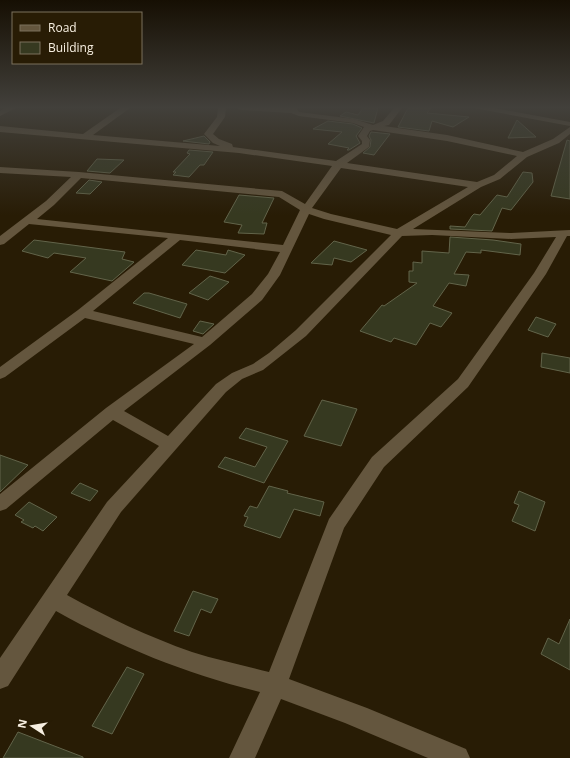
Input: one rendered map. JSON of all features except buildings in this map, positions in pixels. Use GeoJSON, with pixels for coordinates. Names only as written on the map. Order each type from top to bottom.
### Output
{"type":"FeatureCollection","features":[{"type":"Feature","properties":{"kind":"street"},"geometry":{"type":"LineString","coordinates":[[166,143],[239,150],[478,185]]}},
{"type":"Feature","properties":{"kind":"street"},"geometry":{"type":"LineString","coordinates":[[222,143],[239,150]]}},
{"type":"Feature","properties":{"kind":"street"},"geometry":{"type":"LineString","coordinates":[[0,504],[112,412],[205,342],[257,297],[274,275],[306,209],[339,164],[366,145],[366,143]]}},
{"type":"Feature","properties":{"kind":"street"},"geometry":{"type":"LineString","coordinates":[[471,143],[524,155]]}},
{"type":"Feature","properties":{"kind":"street"},"geometry":{"type":"LineString","coordinates":[[0,678],[114,507],[221,388],[236,376],[258,367],[274,356],[301,333],[399,233],[478,185],[497,177],[524,155],[551,143]]}},
{"type":"Feature","properties":{"kind":"street"},"geometry":{"type":"LineString","coordinates":[[0,170],[79,175],[282,194],[306,209],[344,221],[399,233],[432,232],[511,236],[567,234]]}},
{"type":"Feature","properties":{"kind":"street"},"geometry":{"type":"LineString","coordinates":[[0,242],[28,221],[79,175]]}},
{"type":"Feature","properties":{"kind":"street"},"geometry":{"type":"LineString","coordinates":[[28,221],[178,236],[286,249]]}},
{"type":"Feature","properties":{"kind":"street"},"geometry":{"type":"LineString","coordinates":[[242,758],[275,686],[336,525],[378,462],[463,383],[567,234]]}},
{"type":"Feature","properties":{"kind":"street"},"geometry":{"type":"LineString","coordinates":[[0,374],[83,313],[178,236]]}},
{"type":"Feature","properties":{"kind":"street"},"geometry":{"type":"LineString","coordinates":[[83,313],[205,342]]}},
{"type":"Feature","properties":{"kind":"street"},"geometry":{"type":"LineString","coordinates":[[112,412],[170,444]]}},
{"type":"Feature","properties":{"kind":"street"},"geometry":{"type":"LineString","coordinates":[[52,598],[98,624],[138,643],[215,670],[275,686],[349,712],[457,758]]}}]}
